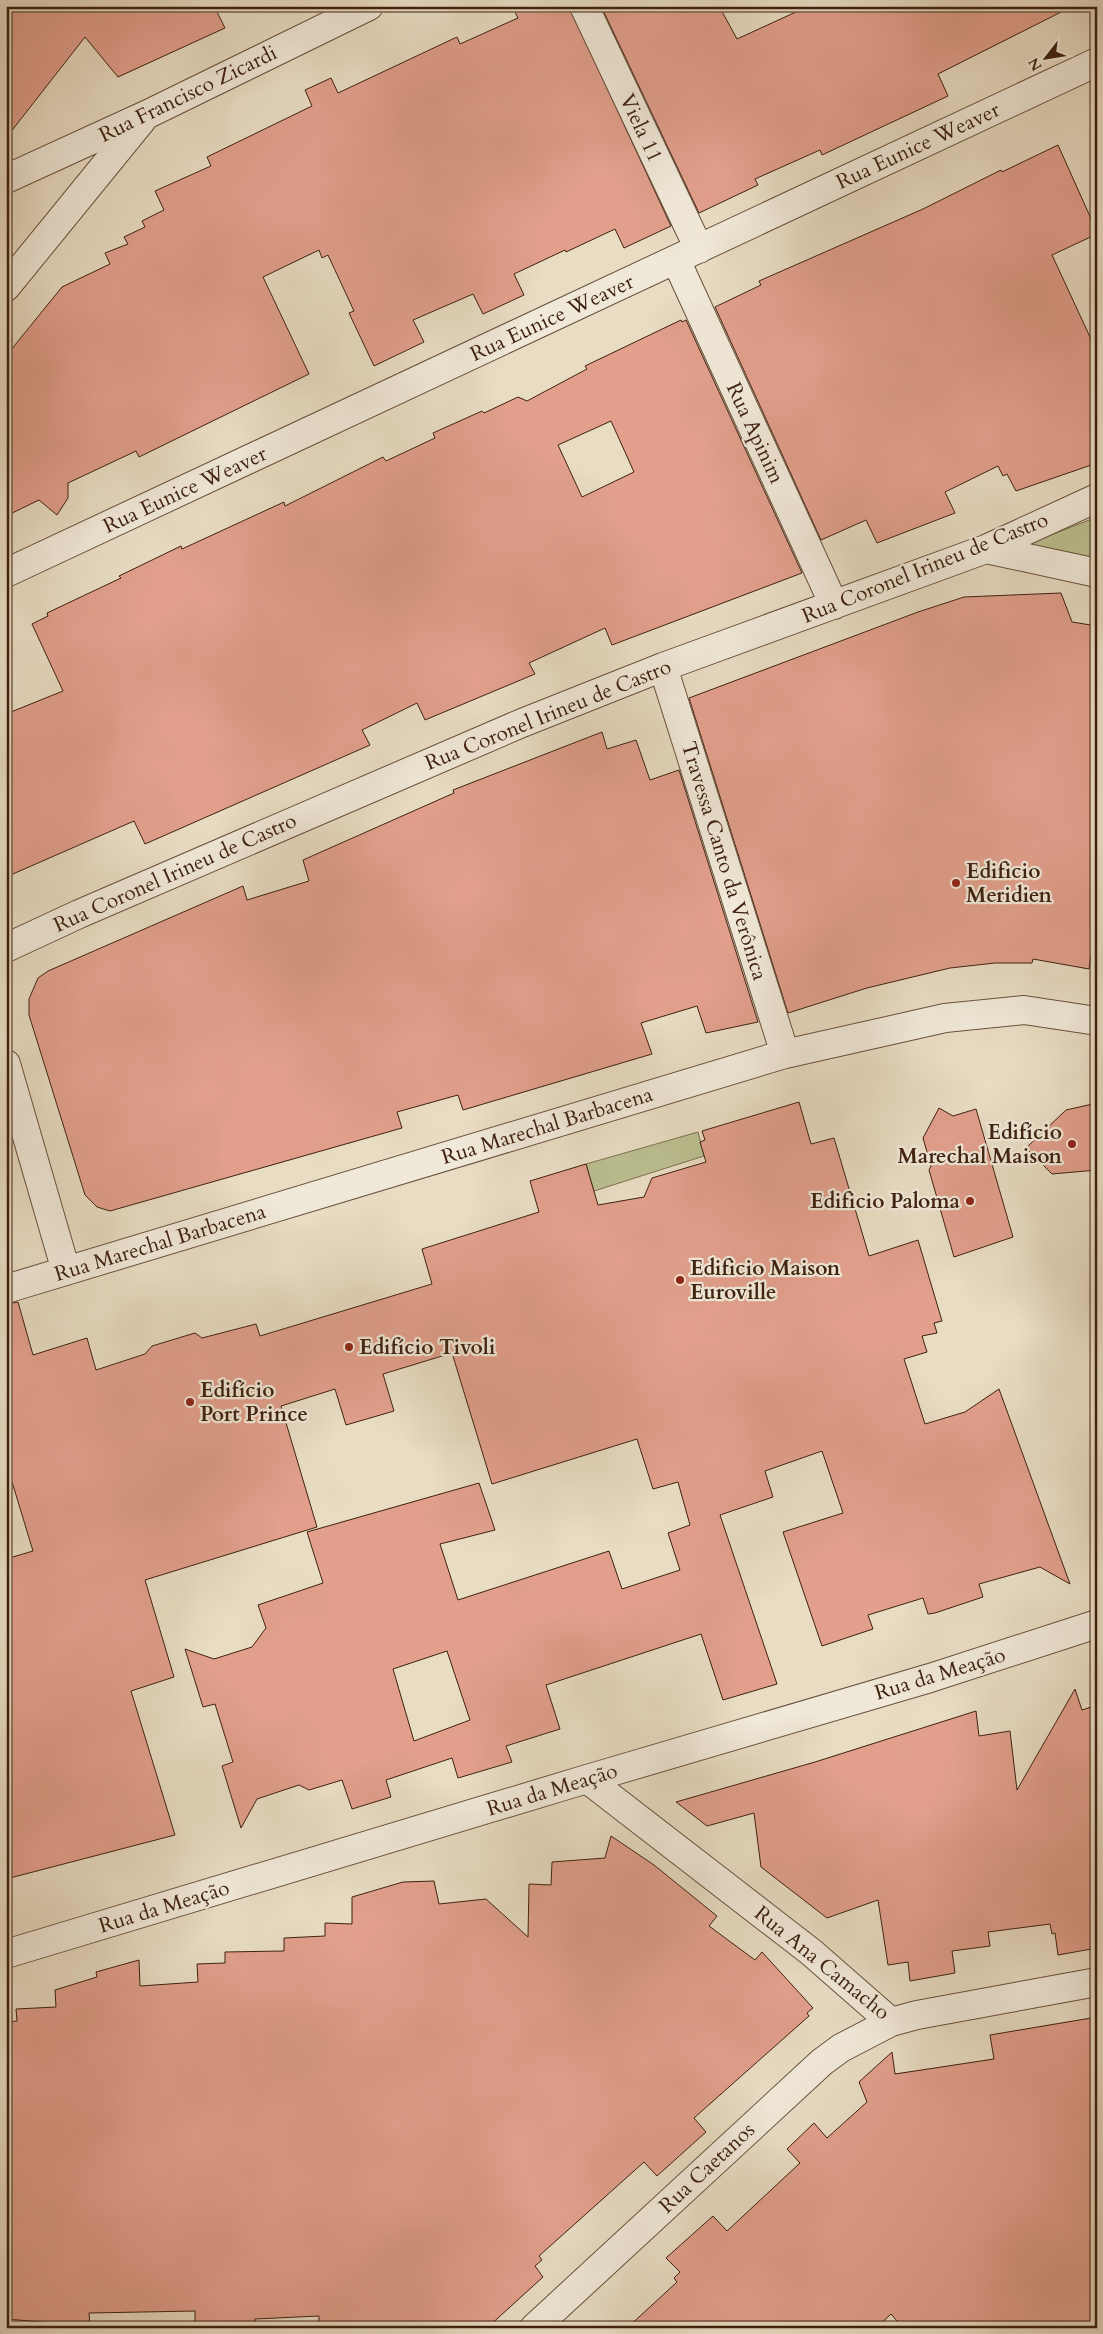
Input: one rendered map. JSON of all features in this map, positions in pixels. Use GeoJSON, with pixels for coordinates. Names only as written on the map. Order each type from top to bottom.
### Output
{"type":"FeatureCollection","features":[{"type":"Feature","properties":{"kind":"street","name":"Rua Francisco Zicardi"},"geometry":{"type":"LineString","coordinates":[[6,179],[146,115],[369,6]]}},
{"type":"Feature","properties":{"kind":"street","name":"Viela 11"},"geometry":{"type":"LineString","coordinates":[[584,6],[687,255]]}},
{"type":"Feature","properties":{"kind":"street","name":"Rua Eunice Weaver"},"geometry":{"type":"LineString","coordinates":[[6,573],[1097,62]]}},
{"type":"Feature","properties":{"kind":"street"},"geometry":{"type":"LineString","coordinates":[[6,286],[146,115]]}},
{"type":"Feature","properties":{"kind":"street","name":"Rua Apinim"},"geometry":{"type":"LineString","coordinates":[[687,255],[834,605]]}},
{"type":"Feature","properties":{"kind":"street","name":"Rua Coronel Irineu de Castro"},"geometry":{"type":"LineString","coordinates":[[6,948],[79,914],[504,731],[663,667],[986,549],[1097,498]]}},
{"type":"Feature","properties":{"kind":"street"},"geometry":{"type":"LineString","coordinates":[[986,549],[1097,573]]}},
{"type":"Feature","properties":{"kind":"street","name":"Travessa Canto da Verônica"},"geometry":{"type":"LineString","coordinates":[[663,667],[785,1054]]}},
{"type":"Feature","properties":{"kind":"street","name":"Rua Marechal Barbacena"},"geometry":{"type":"LineString","coordinates":[[6,1289],[785,1054],[946,1018],[1024,1010],[1097,1021]]}},
{"type":"Feature","properties":{"kind":"street"},"geometry":{"type":"LineString","coordinates":[[6,1064],[66,1271]]}},
{"type":"Feature","properties":{"kind":"street","name":"Rua da Meação"},"geometry":{"type":"LineString","coordinates":[[6,1954],[930,1678],[1097,1624]]}},
{"type":"Feature","properties":{"kind":"street","name":"Rua Ana Camacho"},"geometry":{"type":"LineString","coordinates":[[587,1779],[811,1952],[891,2022],[917,2015],[1097,1982]]}},
{"type":"Feature","properties":{"kind":"street","name":"Rua Caetanos"},"geometry":{"type":"LineString","coordinates":[[534,2328],[822,2062],[841,2048],[891,2022]]}},
{"type":"Feature","properties":{"kind":"green space"},"geometry":{"type":"Polygon","coordinates":[[[1097,517],[1097,559],[1022,546],[1097,517]]]}},
{"type":"Feature","properties":{"kind":"green space"},"geometry":{"type":"Polygon","coordinates":[[[698,1132],[704,1156],[594,1191],[586,1164],[698,1132]]]}},
{"type":"Feature","properties":{"kind":"building"},"geometry":{"type":"Polygon","coordinates":[[[6,6],[214,6],[225,28],[118,77],[85,37],[6,138],[6,6]]]}},
{"type":"Feature","properties":{"kind":"building"},"geometry":{"type":"Polygon","coordinates":[[[512,6],[569,6],[671,226],[624,248],[615,229],[566,252],[565,250],[514,274],[524,295],[483,314],[473,294],[413,320],[424,342],[374,366],[349,313],[354,311],[328,255],[322,258],[319,250],[263,277],[309,374],[139,457],[136,451],[68,483],[68,498],[57,515],[39,500],[6,516],[6,356],[62,287],[110,264],[105,253],[128,244],[124,237],[145,227],[142,221],[164,210],[155,191],[211,166],[207,157],[312,106],[305,90],[331,78],[338,93],[457,37],[460,44],[518,18],[512,6]]]}},
{"type":"Feature","properties":{"kind":"building"},"geometry":{"type":"Polygon","coordinates":[[[601,6],[719,6],[737,39],[809,6],[1073,6],[938,74],[948,96],[822,155],[820,150],[755,179],[758,185],[699,213],[601,6]]]}},
{"type":"Feature","properties":{"kind":"building"},"geometry":{"type":"Polygon","coordinates":[[[1058,145],[1097,232],[1097,234],[1052,255],[1097,352],[1097,463],[1016,491],[1007,474],[1003,476],[998,466],[945,492],[955,513],[877,543],[866,520],[821,540],[715,307],[761,285],[759,281],[923,209],[1001,170],[1002,172],[1058,145]]]}},
{"type":"Feature","properties":{"kind":"building"},"geometry":{"type":"Polygon","coordinates":[[[681,320],[682,322],[686,320],[802,573],[612,645],[605,628],[529,663],[535,674],[425,720],[417,703],[362,730],[370,745],[145,844],[134,821],[6,877],[6,714],[63,691],[32,624],[48,616],[47,613],[121,578],[119,576],[181,546],[182,549],[284,502],[285,506],[383,457],[386,461],[435,438],[433,433],[482,411],[484,413],[518,397],[527,401],[587,369],[585,366],[681,320]],[[611,421],[558,445],[582,497],[634,472],[611,421]]]}},
{"type":"Feature","properties":{"kind":"building"},"geometry":{"type":"Polygon","coordinates":[[[1061,593],[1072,622],[1097,626],[1097,919],[1089,969],[1033,959],[1032,963],[995,963],[950,968],[867,988],[788,1013],[689,698],[918,612],[964,597],[1061,593]]]}},
{"type":"Feature","properties":{"kind":"building"},"geometry":{"type":"Polygon","coordinates":[[[602,732],[607,749],[636,740],[650,780],[679,770],[758,1022],[706,1033],[697,1006],[641,1023],[652,1054],[463,1110],[458,1095],[397,1112],[402,1128],[110,1211],[97,1207],[85,1195],[29,1015],[29,999],[38,978],[48,971],[243,886],[247,900],[309,881],[303,860],[454,793],[453,790],[602,732]]]}},
{"type":"Feature","properties":{"kind":"building"},"geometry":{"type":"Polygon","coordinates":[[[799,1102],[811,1144],[834,1138],[869,1256],[918,1240],[942,1321],[934,1323],[937,1333],[922,1336],[927,1352],[904,1359],[925,1424],[965,1412],[999,1389],[1070,1584],[1040,1567],[979,1584],[983,1597],[935,1613],[928,1614],[923,1598],[868,1615],[873,1629],[822,1646],[783,1532],[843,1513],[822,1451],[765,1471],[773,1497],[720,1515],[777,1684],[723,1700],[701,1634],[546,1685],[560,1729],[506,1746],[512,1762],[458,1778],[452,1758],[386,1780],[391,1797],[352,1809],[342,1780],[309,1790],[299,1785],[257,1799],[241,1828],[222,1766],[233,1762],[215,1704],[203,1707],[185,1649],[214,1659],[252,1647],[266,1628],[258,1605],[323,1583],[307,1532],[479,1483],[495,1530],[440,1544],[458,1600],[609,1551],[622,1589],[680,1570],[668,1533],[690,1525],[678,1482],[653,1489],[637,1439],[492,1484],[452,1353],[383,1374],[394,1411],[346,1425],[335,1389],[281,1406],[317,1527],[145,1580],[174,1677],[131,1691],[175,1835],[6,1879],[6,1559],[33,1551],[6,1462],[6,1304],[18,1302],[33,1355],[87,1338],[96,1370],[145,1354],[152,1346],[195,1333],[202,1338],[256,1324],[260,1336],[432,1284],[422,1249],[539,1212],[530,1181],[586,1164],[598,1205],[644,1197],[652,1178],[706,1162],[700,1142],[705,1140],[702,1131],[799,1102]],[[447,1651],[393,1669],[414,1741],[470,1720],[447,1651]]]}},
{"type":"Feature","properties":{"kind":"building","name":"Edifício Marechal Maison"},"geometry":{"type":"Polygon","coordinates":[[[1097,1103],[1097,1170],[1052,1174],[1026,1148],[1066,1110],[1097,1103]]]}},
{"type":"Feature","properties":{"kind":"building","name":"Edificio Paloma"},"geometry":{"type":"Polygon","coordinates":[[[939,1108],[953,1116],[976,1109],[1013,1237],[954,1257],[929,1170],[931,1166],[923,1138],[939,1108]]]}},
{"type":"Feature","properties":{"kind":"building"},"geometry":{"type":"Polygon","coordinates":[[[1075,1689],[1082,1710],[1097,1705],[1097,1948],[1058,1955],[1055,1933],[1052,1934],[1050,1924],[988,1932],[990,1946],[952,1951],[955,1973],[910,1981],[908,1962],[888,1965],[878,1900],[827,1918],[761,1867],[754,1813],[707,1826],[676,1802],[815,1762],[976,1711],[979,1736],[1010,1731],[1017,1790],[1075,1689]]]}},
{"type":"Feature","properties":{"kind":"building"},"geometry":{"type":"Polygon","coordinates":[[[611,1836],[654,1865],[717,1916],[709,1926],[755,1960],[762,1952],[813,2008],[807,2013],[809,2016],[694,2118],[706,2132],[657,2176],[644,2162],[539,2256],[542,2260],[535,2266],[543,2277],[487,2328],[319,2328],[319,2316],[255,2319],[256,2328],[195,2328],[195,2311],[89,2313],[90,2326],[6,2319],[6,2022],[17,2021],[16,2009],[56,2007],[55,1990],[97,1977],[96,1972],[139,1960],[140,1986],[198,1982],[197,1964],[225,1963],[225,1952],[284,1951],[284,1938],[325,1936],[325,1923],[352,1924],[352,1897],[403,1882],[434,1881],[439,1904],[486,1899],[528,1937],[529,1884],[551,1885],[552,1862],[605,1858],[611,1836]]]}},
{"type":"Feature","properties":{"kind":"building"},"geometry":{"type":"Polygon","coordinates":[[[1097,2017],[1097,2328],[903,2328],[891,2314],[876,2328],[627,2328],[677,2282],[674,2278],[680,2272],[666,2258],[713,2216],[727,2231],[800,2163],[787,2149],[814,2123],[827,2138],[867,2102],[859,2082],[892,2052],[895,2074],[994,2059],[990,2035],[1097,2017]]]}},
{"type":"Feature","properties":{"kind":"place","name":"Edificio Meridien"},"geometry":{"type":"Point","coordinates":[956,883]}},
{"type":"Feature","properties":{"kind":"place","name":"Edifício Marechal Maison"},"geometry":{"type":"Point","coordinates":[1072,1144]}},
{"type":"Feature","properties":{"kind":"place","name":"Edificio Paloma"},"geometry":{"type":"Point","coordinates":[970,1201]}},
{"type":"Feature","properties":{"kind":"place","name":"Edificio Maison Euroville"},"geometry":{"type":"Point","coordinates":[680,1280]}},
{"type":"Feature","properties":{"kind":"place","name":"Edifício Tivoli"},"geometry":{"type":"Point","coordinates":[349,1347]}},
{"type":"Feature","properties":{"kind":"place","name":"Edifício Port Prince"},"geometry":{"type":"Point","coordinates":[190,1402]}}]}
